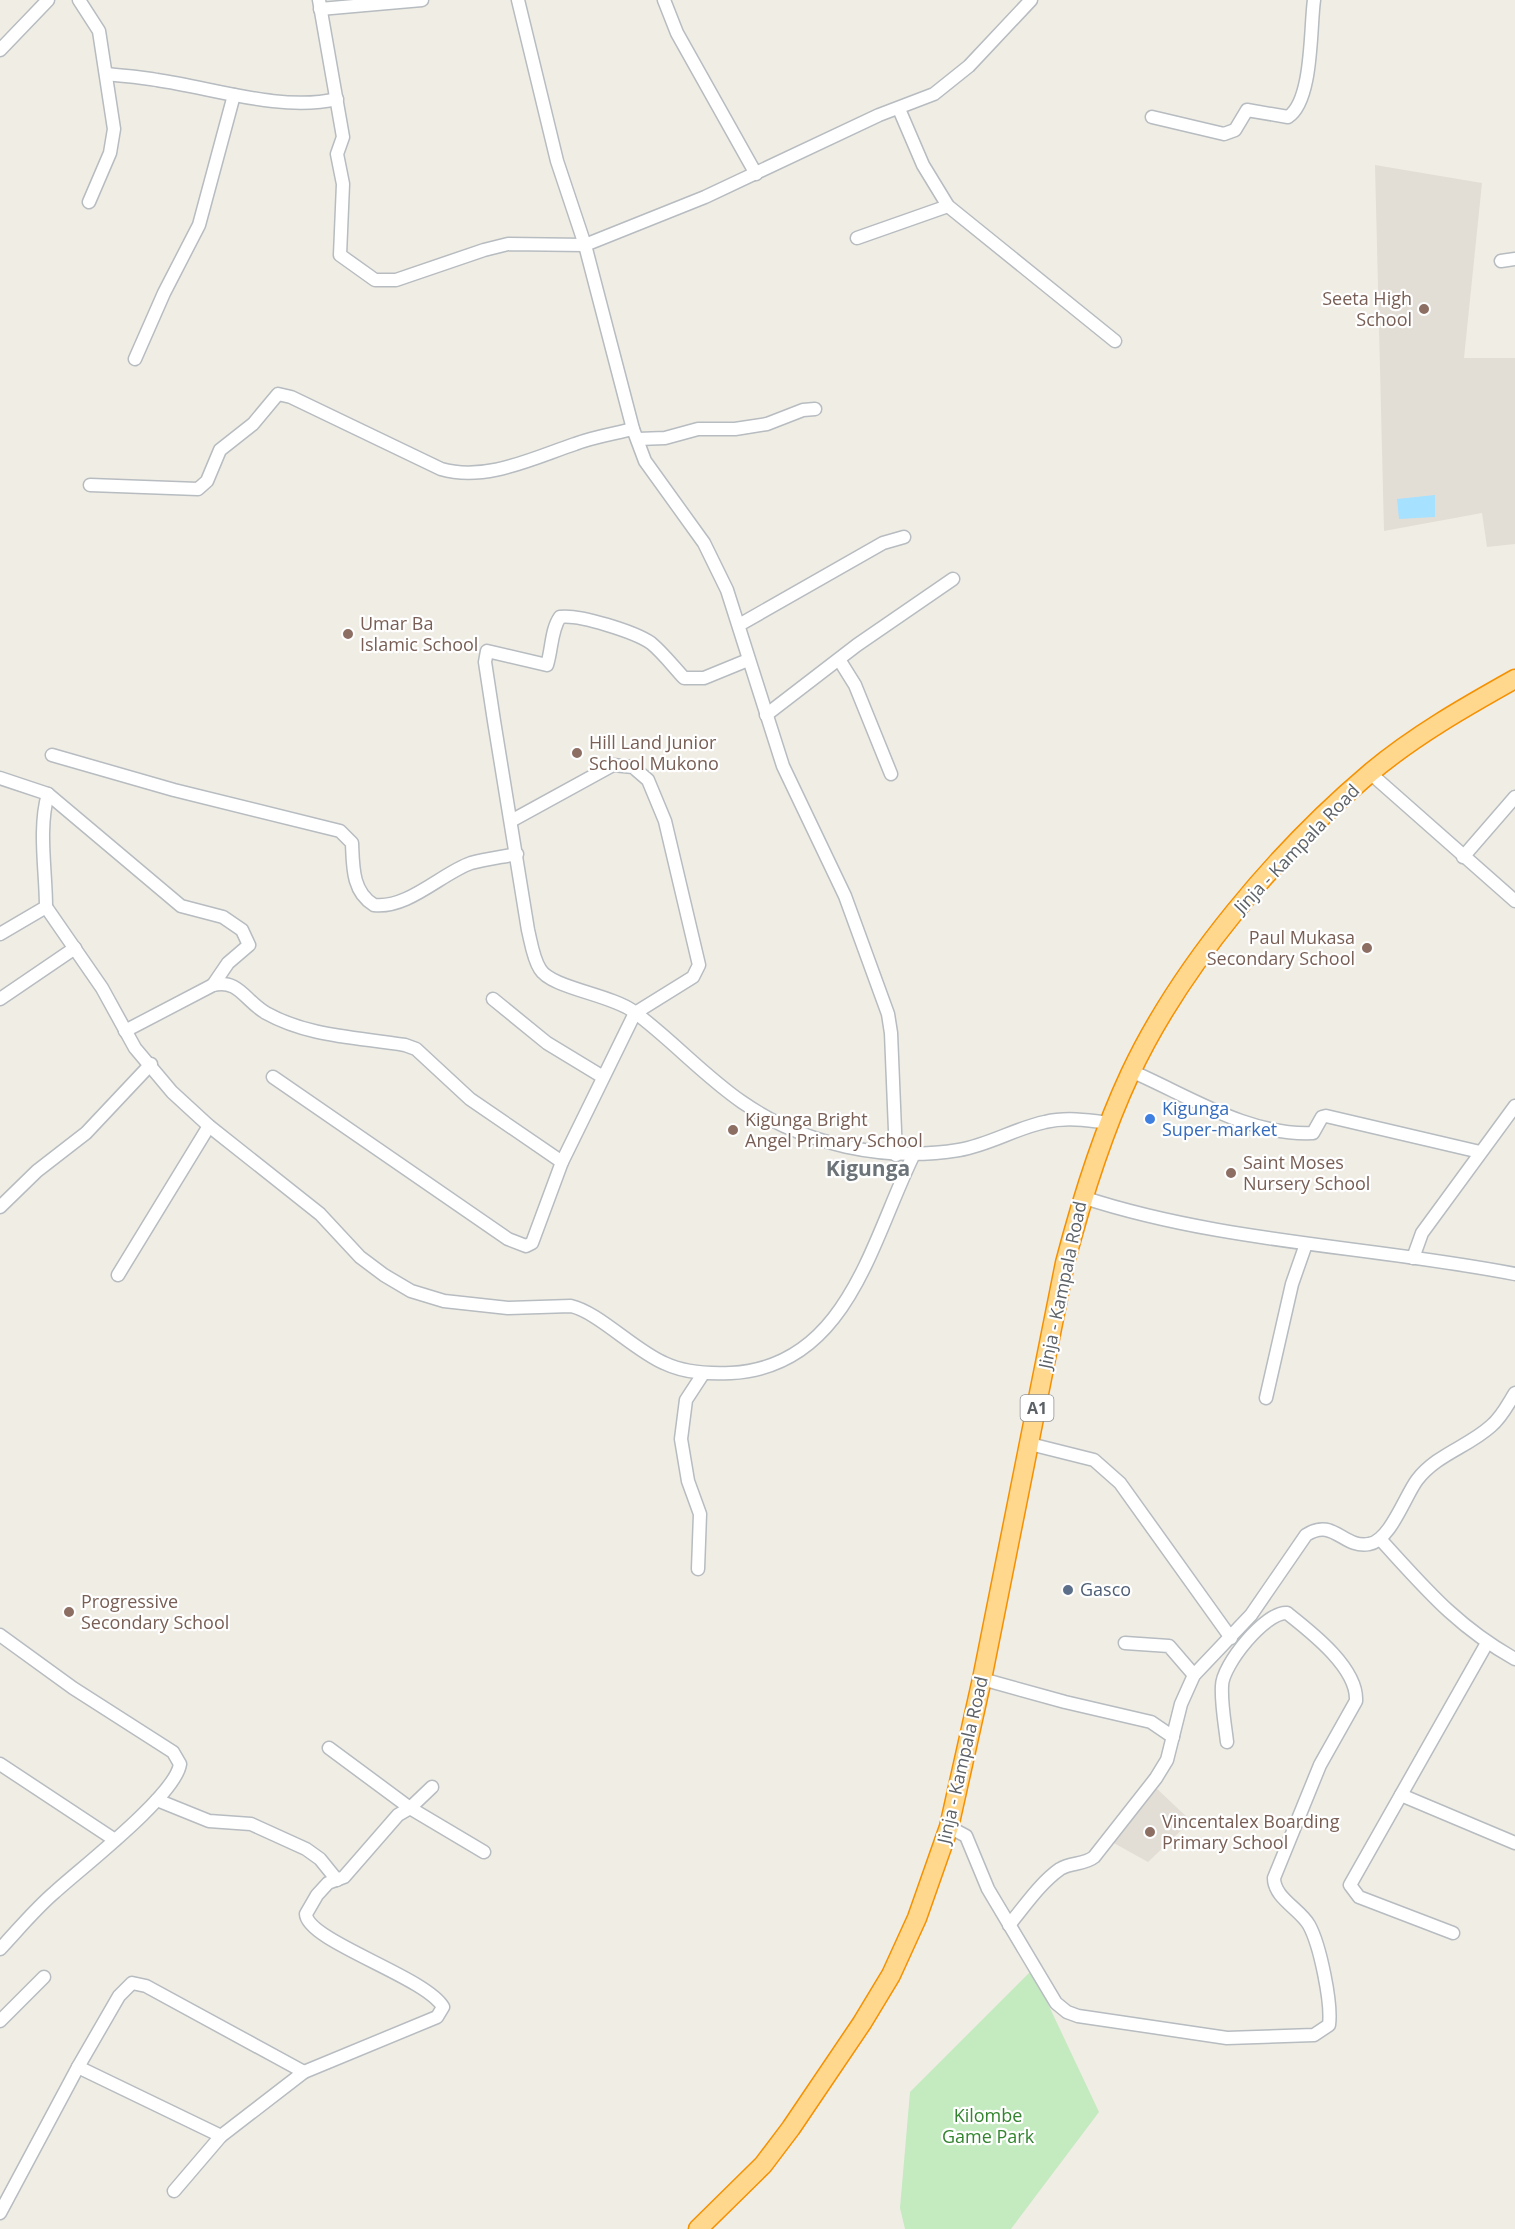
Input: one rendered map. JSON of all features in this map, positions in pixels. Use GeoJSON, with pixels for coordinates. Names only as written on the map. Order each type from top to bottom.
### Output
{"type":"FeatureCollection","features":[{"type":"Feature","properties":{"kind":"highway","name":"Jinja - Kampala Road"},"geometry":{"type":"LineString","coordinates":[[698,2229],[763,2165],[798,2119],[891,1975],[917,1918],[949,1827],[982,1679],[1065,1263],[1082,1197],[1131,1071],[1173,999],[1210,943],[1264,879],[1314,826],[1370,773],[1424,733],[1515,679]]}},
{"type":"Feature","properties":{"kind":"street"},"geometry":{"type":"LineString","coordinates":[[0,50],[48,0]]}},
{"type":"Feature","properties":{"kind":"street"},"geometry":{"type":"LineString","coordinates":[[79,0],[99,32],[113,111],[114,141],[89,202]]}},
{"type":"Feature","properties":{"kind":"street"},"geometry":{"type":"LineString","coordinates":[[422,0],[319,4],[343,137],[337,154],[343,184],[340,255],[375,280],[409,277],[466,256],[508,244],[585,245],[645,223],[756,174],[879,115],[899,110],[949,85],[1031,0]]}},
{"type":"Feature","properties":{"kind":"street"},"geometry":{"type":"LineString","coordinates":[[518,0],[557,161],[585,245],[635,434],[645,461],[704,543],[728,590],[783,766],[845,896],[888,1014],[891,1033],[896,1155]]}},
{"type":"Feature","properties":{"kind":"street"},"geometry":{"type":"LineString","coordinates":[[664,0],[677,33],[756,174]]}},
{"type":"Feature","properties":{"kind":"street"},"geometry":{"type":"LineString","coordinates":[[1152,117],[1224,134],[1235,130],[1246,110],[1288,117],[1294,113],[1300,103],[1307,71],[1314,0]]}},
{"type":"Feature","properties":{"kind":"street"},"geometry":{"type":"LineString","coordinates":[[106,74],[158,80],[234,95],[303,102],[324,102],[337,99]]}},
{"type":"Feature","properties":{"kind":"street"},"geometry":{"type":"LineString","coordinates":[[135,359],[164,293],[199,225],[234,95]]}},
{"type":"Feature","properties":{"kind":"street"},"geometry":{"type":"LineString","coordinates":[[899,110],[923,165],[948,206],[1115,341]]}},
{"type":"Feature","properties":{"kind":"street"},"geometry":{"type":"LineString","coordinates":[[857,238],[948,206]]}},
{"type":"Feature","properties":{"kind":"street"},"geometry":{"type":"LineString","coordinates":[[1501,261],[1515,259]]}},
{"type":"Feature","properties":{"kind":"street"},"geometry":{"type":"LineString","coordinates":[[90,485],[198,489],[207,481],[220,450],[253,424],[278,394],[291,397],[441,469],[463,474],[520,463],[578,443],[635,434],[665,438],[698,429],[735,429],[767,424],[803,410],[815,409]]}},
{"type":"Feature","properties":{"kind":"street"},"geometry":{"type":"LineString","coordinates":[[740,625],[883,543],[904,537]]}},
{"type":"Feature","properties":{"kind":"street"},"geometry":{"type":"LineString","coordinates":[[766,715],[840,661],[857,645],[953,579]]}},
{"type":"Feature","properties":{"kind":"street"},"geometry":{"type":"LineString","coordinates":[[748,660],[704,678],[684,678],[649,642],[590,619],[570,615],[560,616],[553,627],[553,645],[547,665],[487,651],[485,662],[488,685],[518,854],[528,930],[535,959],[543,973],[560,984],[619,1002],[741,1101],[767,1118],[825,1142],[913,1156],[961,1149],[1045,1122],[1065,1119],[1109,1123]]}},
{"type":"Feature","properties":{"kind":"street"},"geometry":{"type":"LineString","coordinates":[[840,661],[855,685],[891,774]]}},
{"type":"Feature","properties":{"kind":"street"},"geometry":{"type":"LineString","coordinates":[[52,754],[174,790],[340,831],[352,843],[353,872],[362,896],[374,905],[399,900],[424,890],[471,863],[518,854]]}},
{"type":"Feature","properties":{"kind":"street"},"geometry":{"type":"LineString","coordinates":[[273,1077],[508,1239],[526,1246],[532,1243],[562,1162],[635,1013],[693,977],[699,965],[665,822],[648,780],[633,767],[614,765],[511,821]]}},
{"type":"Feature","properties":{"kind":"street"},"geometry":{"type":"LineString","coordinates":[[1370,773],[1515,901]]}},
{"type":"Feature","properties":{"kind":"street"},"geometry":{"type":"LineString","coordinates":[[0,778],[48,794],[182,906],[223,917],[242,930],[249,945],[228,963],[213,985]]}},
{"type":"Feature","properties":{"kind":"street"},"geometry":{"type":"LineString","coordinates":[[48,794],[44,830],[46,907],[102,988],[135,1048],[151,1064],[172,1092],[209,1126],[320,1214],[360,1257],[411,1291],[444,1301],[479,1306],[580,1308],[620,1338],[665,1364],[703,1374],[767,1368],[802,1350],[839,1311],[861,1276],[913,1156]]}},
{"type":"Feature","properties":{"kind":"street"},"geometry":{"type":"LineString","coordinates":[[1463,857],[1515,797]]}},
{"type":"Feature","properties":{"kind":"street"},"geometry":{"type":"LineString","coordinates":[[0,934],[46,907]]}},
{"type":"Feature","properties":{"kind":"street"},"geometry":{"type":"LineString","coordinates":[[0,999],[75,948]]}},
{"type":"Feature","properties":{"kind":"street"},"geometry":{"type":"LineString","coordinates":[[125,1031],[213,985],[225,982],[235,986],[241,995],[266,1013],[315,1032],[405,1045],[416,1049],[470,1099],[562,1162]]}},
{"type":"Feature","properties":{"kind":"street"},"geometry":{"type":"LineString","coordinates":[[493,999],[547,1043],[603,1077]]}},
{"type":"Feature","properties":{"kind":"street"},"geometry":{"type":"LineString","coordinates":[[0,1207],[37,1171],[86,1133],[151,1064]]}},
{"type":"Feature","properties":{"kind":"street"},"geometry":{"type":"LineString","coordinates":[[1131,1071],[1220,1112],[1279,1131],[1313,1133],[1322,1117],[1326,1116],[1479,1152]]}},
{"type":"Feature","properties":{"kind":"street"},"geometry":{"type":"LineString","coordinates":[[1413,1258],[1422,1233],[1479,1152],[1515,1106]]}},
{"type":"Feature","properties":{"kind":"street"},"geometry":{"type":"LineString","coordinates":[[118,1275],[209,1126]]}},
{"type":"Feature","properties":{"kind":"street"},"geometry":{"type":"LineString","coordinates":[[1082,1197],[1168,1222],[1306,1244],[1448,1261],[1515,1274]]}},
{"type":"Feature","properties":{"kind":"street"},"geometry":{"type":"LineString","coordinates":[[1266,1398],[1292,1284],[1306,1244]]}},
{"type":"Feature","properties":{"kind":"street"},"geometry":{"type":"LineString","coordinates":[[698,1569],[700,1514],[688,1481],[681,1439],[686,1400],[703,1374]]}},
{"type":"Feature","properties":{"kind":"street"},"geometry":{"type":"LineString","coordinates":[[1009,1926],[1060,1869],[1075,1863],[1087,1863],[1094,1857],[1156,1778],[1167,1760],[1181,1704],[1194,1676],[1251,1615],[1305,1535],[1316,1528],[1327,1529],[1358,1544],[1369,1544],[1380,1539],[1417,1480],[1440,1457],[1492,1426],[1515,1393]]}},
{"type":"Feature","properties":{"kind":"street"},"geometry":{"type":"LineString","coordinates":[[1030,1444],[1094,1460],[1113,1476],[1231,1638]]}},
{"type":"Feature","properties":{"kind":"street"},"geometry":{"type":"LineString","coordinates":[[1380,1539],[1458,1622],[1487,1643],[1515,1659]]}},
{"type":"Feature","properties":{"kind":"street"},"geometry":{"type":"LineString","coordinates":[[949,1827],[966,1836],[988,1888],[1009,1926],[1056,2003],[1067,2012],[1078,2016],[1227,2038],[1314,2035],[1329,2025],[1325,1977],[1310,1927],[1277,1891],[1274,1878],[1320,1765],[1356,1701],[1357,1691],[1354,1681],[1342,1664],[1287,1613],[1275,1614],[1229,1664],[1221,1684],[1227,1742]]}},
{"type":"Feature","properties":{"kind":"street"},"geometry":{"type":"LineString","coordinates":[[0,1635],[73,1689],[172,1752],[180,1764],[180,1769],[157,1800],[54,1893],[0,1948]]}},
{"type":"Feature","properties":{"kind":"street"},"geometry":{"type":"LineString","coordinates":[[1125,1643],[1165,1644],[1194,1676]]}},
{"type":"Feature","properties":{"kind":"street"},"geometry":{"type":"LineString","coordinates":[[1453,1933],[1359,1897],[1350,1885],[1487,1643]]}},
{"type":"Feature","properties":{"kind":"street"},"geometry":{"type":"LineString","coordinates":[[982,1679],[1065,1702],[1151,1722],[1173,1737]]}},
{"type":"Feature","properties":{"kind":"street"},"geometry":{"type":"LineString","coordinates":[[329,1748],[410,1808],[484,1852]]}},
{"type":"Feature","properties":{"kind":"street"},"geometry":{"type":"LineString","coordinates":[[0,1764],[115,1840]]}},
{"type":"Feature","properties":{"kind":"street"},"geometry":{"type":"LineString","coordinates":[[174,2191],[221,2136],[304,2072],[437,2017],[443,2007],[425,1989],[355,1952],[309,1923],[306,1914],[317,1895],[328,1883],[344,1877],[398,1815],[410,1808],[432,1787]]}},
{"type":"Feature","properties":{"kind":"street"},"geometry":{"type":"LineString","coordinates":[[1401,1795],[1515,1843]]}},
{"type":"Feature","properties":{"kind":"street"},"geometry":{"type":"LineString","coordinates":[[157,1800],[209,1821],[251,1824],[306,1849],[320,1859],[337,1880]]}},
{"type":"Feature","properties":{"kind":"street"},"geometry":{"type":"LineString","coordinates":[[0,2021],[45,1977]]}},
{"type":"Feature","properties":{"kind":"street"},"geometry":{"type":"LineString","coordinates":[[0,2213],[78,2067],[119,1996],[132,1983],[137,1983],[304,2072]]}},
{"type":"Feature","properties":{"kind":"street"},"geometry":{"type":"LineString","coordinates":[[78,2067],[221,2136]]}},
{"type":"Feature","properties":{"kind":"shaded area","name":"Seeta High School"},"geometry":{"type":"Polygon","coordinates":[[[1375,165],[1482,183],[1464,358],[1515,358],[1515,544],[1487,547],[1482,513],[1384,531],[1375,165]]]}},
{"type":"Feature","properties":{"kind":"shaded area","name":"Vincentalex Boarding Primary School"},"geometry":{"type":"Polygon","coordinates":[[[1154,1786],[1191,1821],[1148,1862],[1112,1842],[1154,1786]]]}},
{"type":"Feature","properties":{"kind":"green space","name":"Kilombe Game Park"},"geometry":{"type":"Polygon","coordinates":[[[1032,1970],[1099,2112],[1011,2229],[905,2229],[900,2208],[910,2092],[1032,1970]]]}},
{"type":"Feature","properties":{"kind":"water"},"geometry":{"type":"Polygon","coordinates":[[[1435,495],[1435,517],[1399,519],[1397,499],[1435,495]]]}},
{"type":"Feature","properties":{"kind":"place","name":"Seeta High School"},"geometry":{"type":"Point","coordinates":[1424,309]}},
{"type":"Feature","properties":{"kind":"place","name":"Umar Ba Islamic School"},"geometry":{"type":"Point","coordinates":[348,634]}},
{"type":"Feature","properties":{"kind":"place","name":"Hill Land Junior School Mukono"},"geometry":{"type":"Point","coordinates":[577,753]}},
{"type":"Feature","properties":{"kind":"place","name":"Paul Mukasa Secondary School"},"geometry":{"type":"Point","coordinates":[1367,948]}},
{"type":"Feature","properties":{"kind":"place","name":"Kigunga Super-market"},"geometry":{"type":"Point","coordinates":[1150,1119]}},
{"type":"Feature","properties":{"kind":"place","name":"Kigunga Bright Angel Primary School"},"geometry":{"type":"Point","coordinates":[733,1130]}},
{"type":"Feature","properties":{"kind":"place","name":"Saint Moses Nursery School"},"geometry":{"type":"Point","coordinates":[1231,1173]}},
{"type":"Feature","properties":{"kind":"place","name":"Gasco"},"geometry":{"type":"Point","coordinates":[1068,1590]}},
{"type":"Feature","properties":{"kind":"place","name":"Progressive Secondary School"},"geometry":{"type":"Point","coordinates":[69,1612]}},
{"type":"Feature","properties":{"kind":"place","name":"Vincentalex Boarding Primary School"},"geometry":{"type":"Point","coordinates":[1150,1832]}},
{"type":"Feature","properties":{"kind":"district","name":"Kigunga"},"geometry":{"type":"Point","coordinates":[868,1169]}}]}
